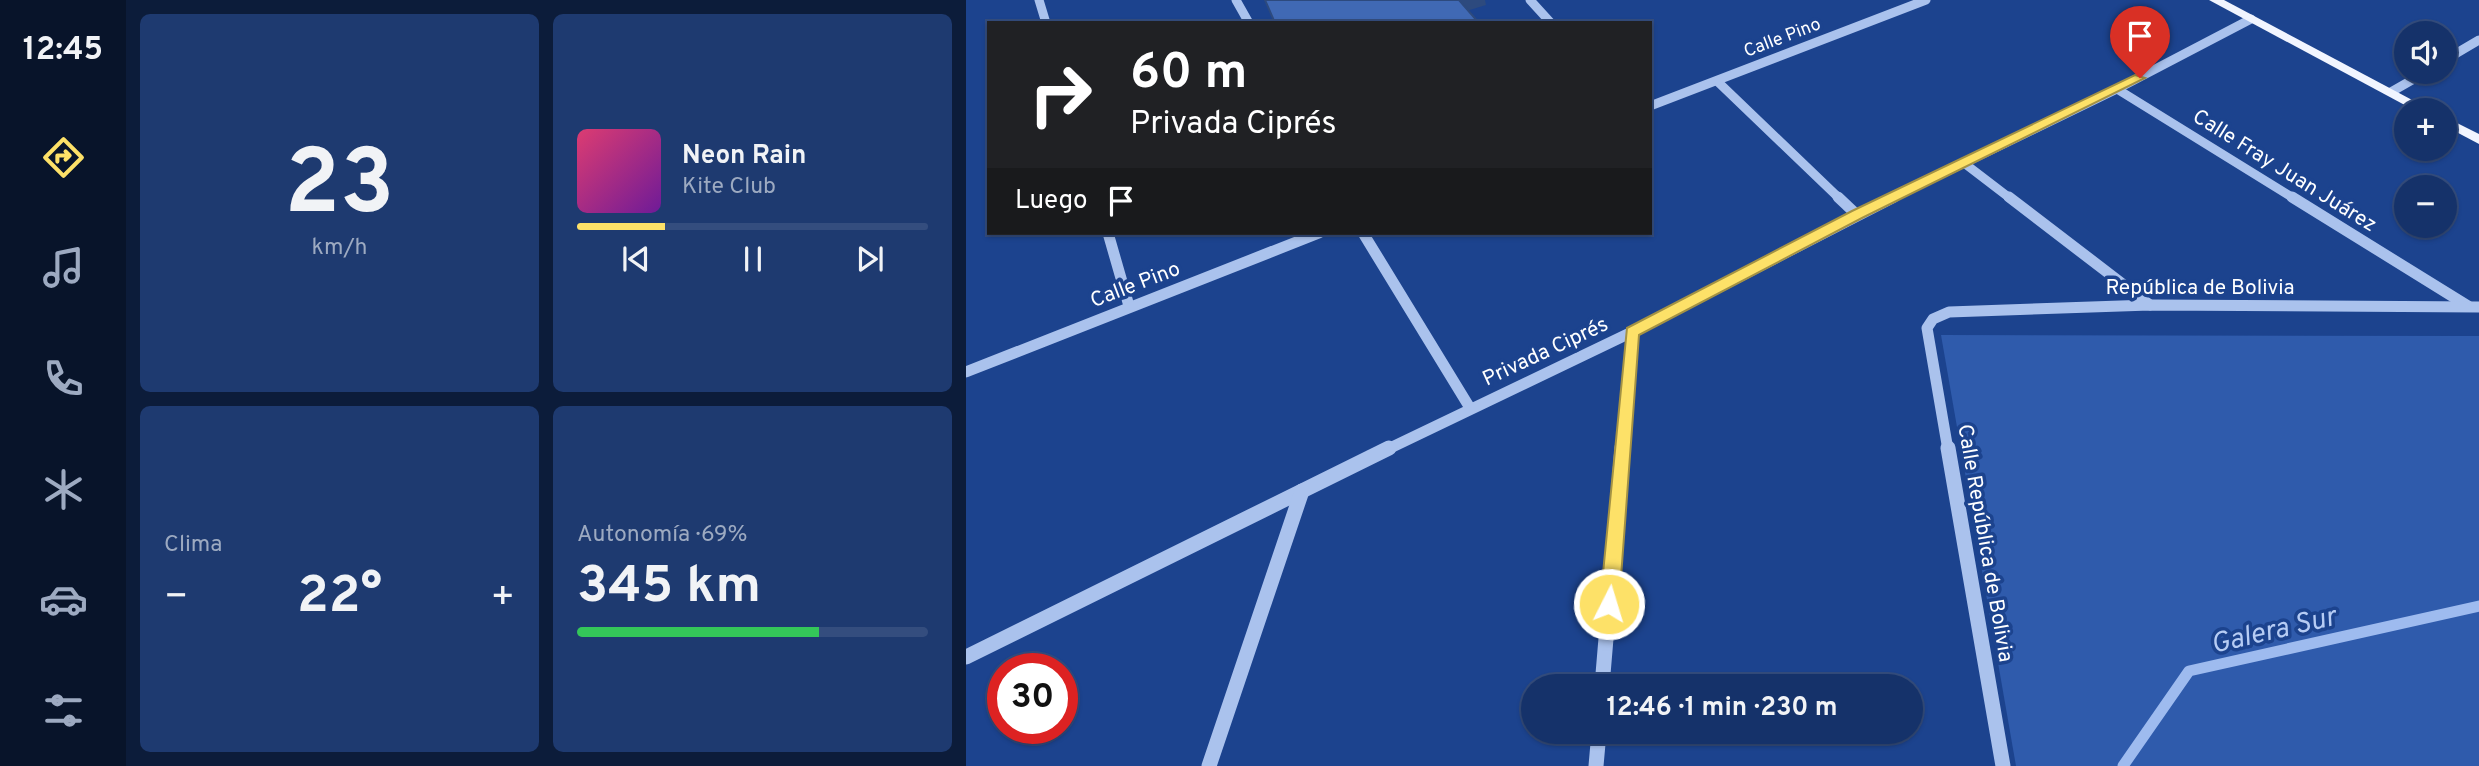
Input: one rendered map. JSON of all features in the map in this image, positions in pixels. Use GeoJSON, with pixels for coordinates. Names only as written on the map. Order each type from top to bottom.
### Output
{"type":"FeatureCollection","features":[{"type":"Feature","properties":{"kind":"main road"},"geometry":{"type":"LineString","coordinates":[[2215,0],[2402,98]]}},
{"type":"Feature","properties":{"kind":"main road"},"geometry":{"type":"LineString","coordinates":[[2457,127],[2479,139]]}},
{"type":"Feature","properties":{"kind":"street"},"geometry":{"type":"LineString","coordinates":[[1039,0],[1045,21]]}},
{"type":"Feature","properties":{"kind":"street"},"geometry":{"type":"LineString","coordinates":[[1236,0],[1248,21]]}},
{"type":"Feature","properties":{"kind":"street"},"geometry":{"type":"LineString","coordinates":[[1530,0],[1549,21]]}},
{"type":"Feature","properties":{"kind":"street","name":"Calle Pino"},"geometry":{"type":"LineString","coordinates":[[1652,105],[1926,0]]}},
{"type":"Feature","properties":{"kind":"street","name":"Privada Ciprés"},"geometry":{"type":"LineString","coordinates":[[966,657],[1470,408],[1632,332],[1857,215],[2117,89],[2251,19]]}},
{"type":"Feature","properties":{"kind":"street"},"geometry":{"type":"LineString","coordinates":[[2457,53],[2479,40]]}},
{"type":"Feature","properties":{"kind":"street"},"geometry":{"type":"LineString","coordinates":[[1717,81],[1857,215]]}},
{"type":"Feature","properties":{"kind":"street"},"geometry":{"type":"LineString","coordinates":[[2391,92],[2405,84]]}},
{"type":"Feature","properties":{"kind":"street","name":"Calle Fray Juan Juárez"},"geometry":{"type":"LineString","coordinates":[[2117,89],[2473,307]]}},
{"type":"Feature","properties":{"kind":"street"},"geometry":{"type":"LineString","coordinates":[[1964,163],[2150,305]]}},
{"type":"Feature","properties":{"kind":"street"},"geometry":{"type":"LineString","coordinates":[[1109,235],[1129,306]]}},
{"type":"Feature","properties":{"kind":"street","name":"Calle Pino"},"geometry":{"type":"LineString","coordinates":[[966,372],[1314,235]]}},
{"type":"Feature","properties":{"kind":"street"},"geometry":{"type":"LineString","coordinates":[[1364,235],[1470,408]]}},
{"type":"Feature","properties":{"kind":"street","name":"República de Bolivia"},"geometry":{"type":"LineString","coordinates":[[1927,328],[1933,319],[1949,312],[2150,305],[2473,307]]}},
{"type":"Feature","properties":{"kind":"street","name":"Calle República de Bolivia"},"geometry":{"type":"LineString","coordinates":[[1927,328],[2003,766]]}},
{"type":"Feature","properties":{"kind":"street"},"geometry":{"type":"LineString","coordinates":[[1603,674],[1632,332]]}},
{"type":"Feature","properties":{"kind":"street"},"geometry":{"type":"LineString","coordinates":[[1209,766],[1302,491]]}},
{"type":"Feature","properties":{"kind":"street"},"geometry":{"type":"LineString","coordinates":[[1596,766],[1598,744]]}},
{"type":"Feature","properties":{"kind":"shaded area"},"geometry":{"type":"Polygon","coordinates":[[[1941,335],[2479,336],[2479,766],[2016,766],[1941,335]]]}},
{"type":"Feature","properties":{"kind":"building"},"geometry":{"type":"Polygon","coordinates":[[[1265,0],[1459,0],[1477,21],[1274,21],[1265,0]]]}},
{"type":"Feature","properties":{"kind":"waterway","name":"Galera Sur"},"geometry":{"type":"LineString","coordinates":[[2123,766],[2189,671],[2479,606]]}},
{"type":"Feature","properties":{"kind":"route"},"geometry":{"type":"LineString","coordinates":[[1609,604],[1632,332],[1857,215],[2140,78]]}}]}
